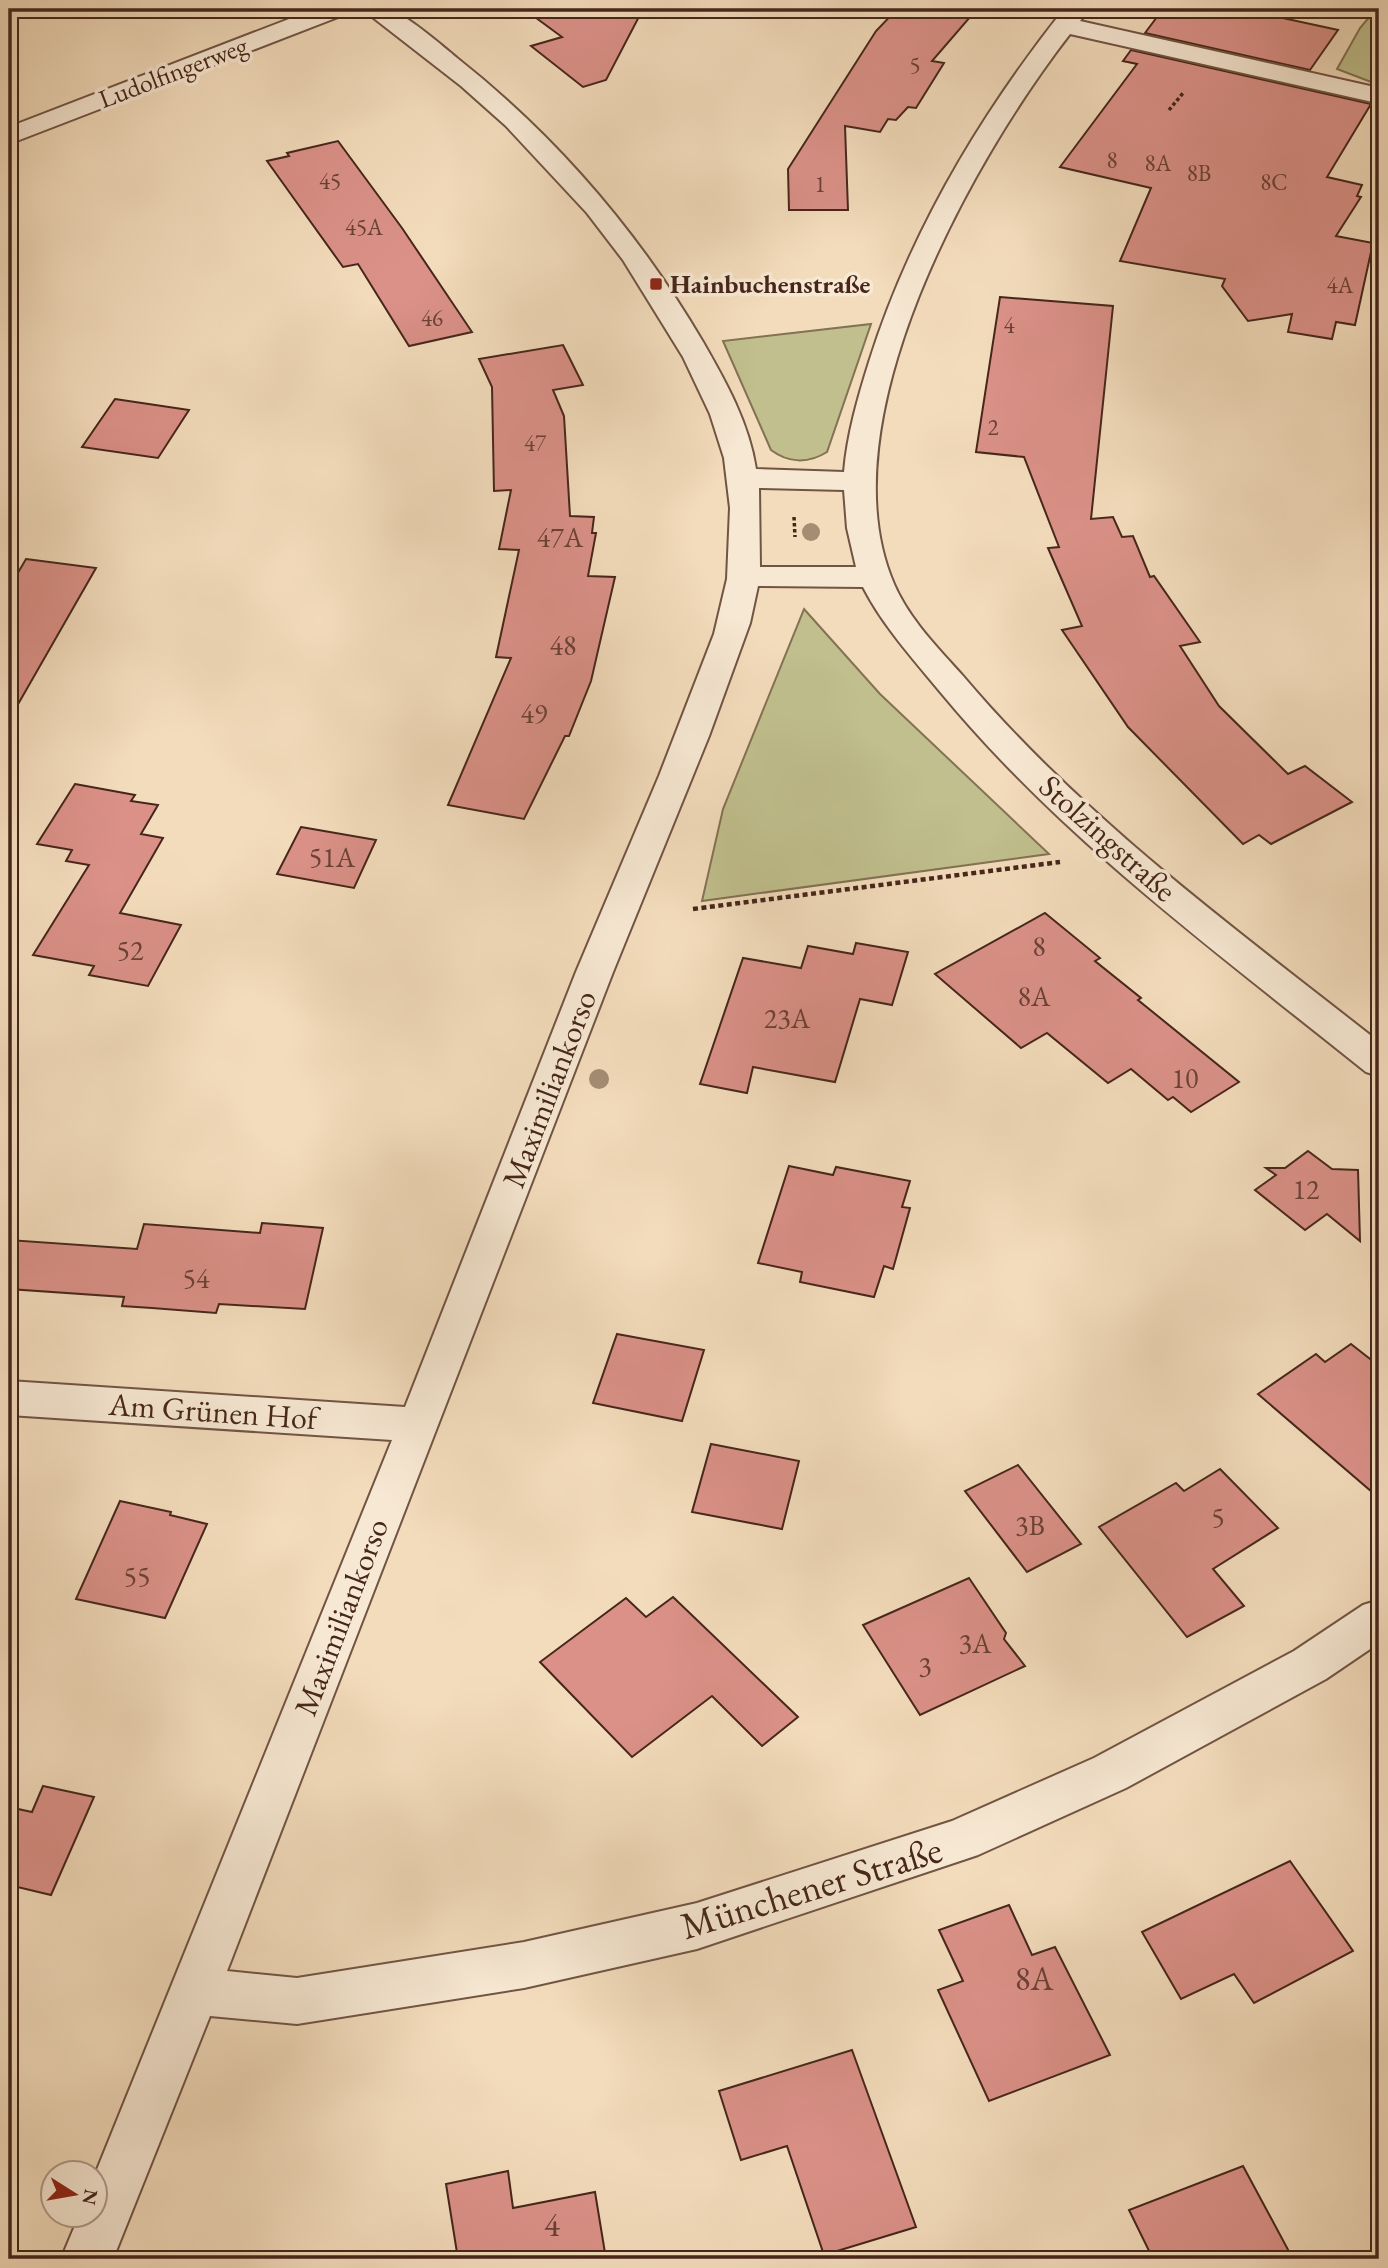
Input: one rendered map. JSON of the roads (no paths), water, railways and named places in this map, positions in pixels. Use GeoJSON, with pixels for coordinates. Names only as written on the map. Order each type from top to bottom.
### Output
{"type":"FeatureCollection","features":[{"type":"Feature","properties":{"kind":"street","name":"Ludolfingerweg"},"geometry":{"type":"LineString","coordinates":[[9,136],[337,9]]}},
{"type":"Feature","properties":{"kind":"street","name":"Maximiliankorso"},"geometry":{"type":"LineString","coordinates":[[87,2259],[195,1991],[590,983],[692,737],[737,612],[744,576],[743,478],[738,453],[715,389],[656,284],[604,216],[531,134],[466,78],[374,9]]}},
{"type":"Feature","properties":{"kind":"street"},"geometry":{"type":"LineString","coordinates":[[743,478],[861,496],[862,449],[885,355],[921,262],[964,179],[1012,97],[1070,17],[1377,95]]}},
{"type":"Feature","properties":{"kind":"street","name":"Stolzingstraße"},"geometry":{"type":"LineString","coordinates":[[861,496],[866,546],[875,577],[902,622],[955,690],[1038,777],[1149,877],[1379,1062]]}},
{"type":"Feature","properties":{"kind":"street"},"geometry":{"type":"LineString","coordinates":[[744,576],[875,577]]}},
{"type":"Feature","properties":{"kind":"street","name":"Am Grünen Hof"},"geometry":{"type":"LineString","coordinates":[[9,1398],[417,1425]]}},
{"type":"Feature","properties":{"kind":"street","name":"Münchener Straße"},"geometry":{"type":"LineString","coordinates":[[195,1991],[297,2001],[524,1965],[697,1926],[961,1840],[1110,1773],[1310,1664],[1379,1619]]}},
{"type":"Feature","properties":{"kind":"place","name":"Hainbuchenstraße"},"geometry":{"type":"Point","coordinates":[656,284]}}]}
